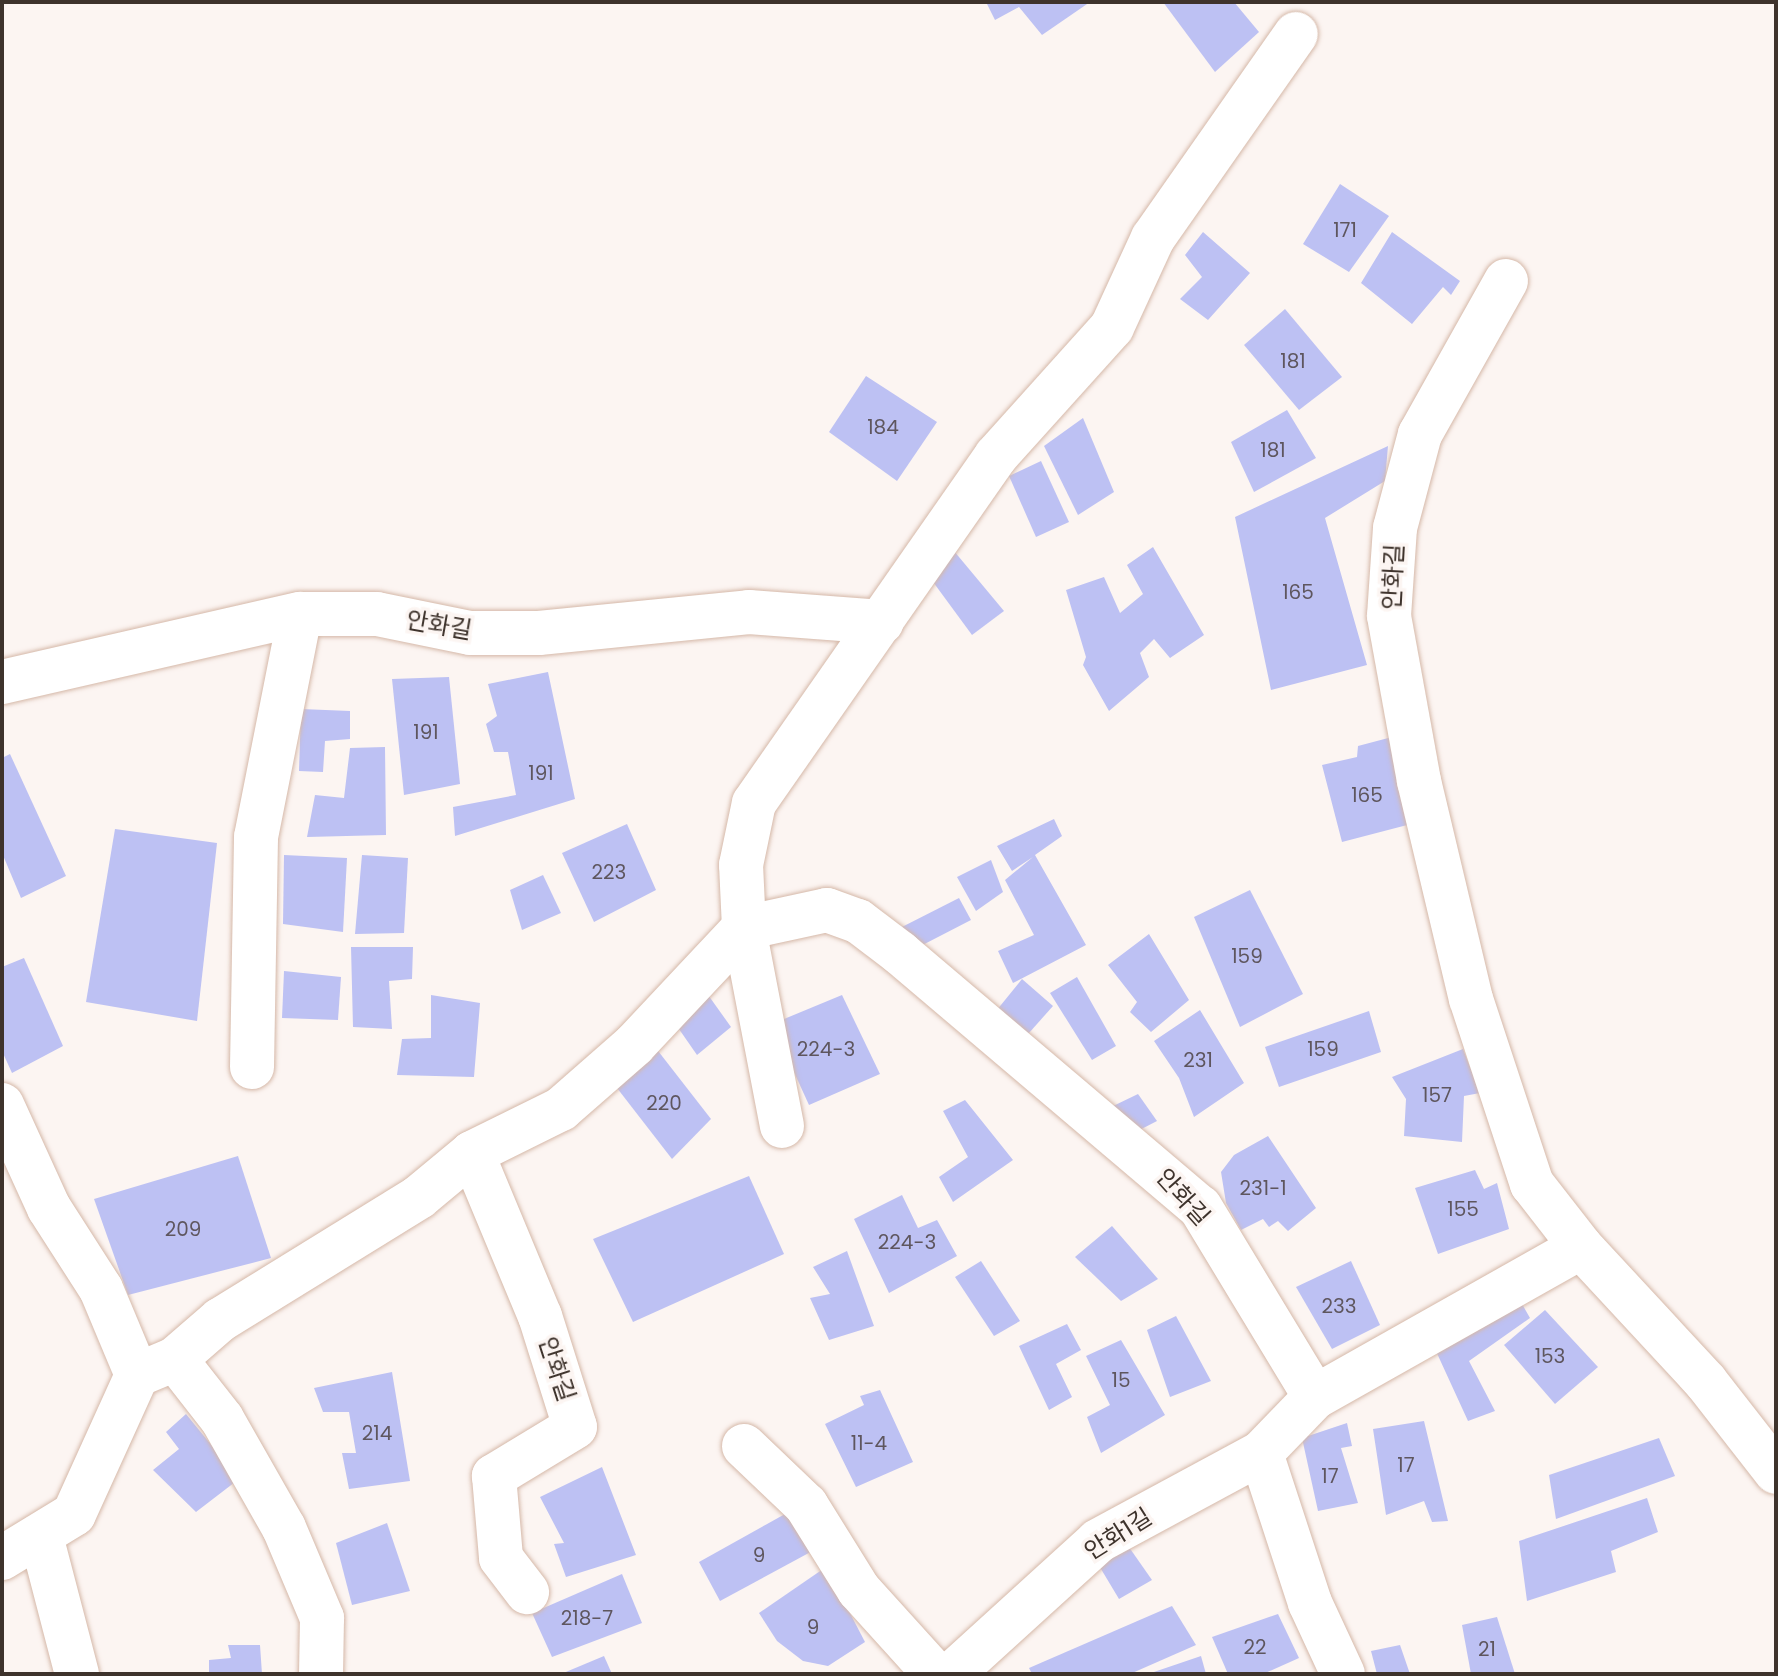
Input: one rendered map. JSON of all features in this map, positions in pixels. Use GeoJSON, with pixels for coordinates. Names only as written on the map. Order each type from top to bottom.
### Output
{"type":"FeatureCollection","features":[{"type":"Feature","properties":{"kind":"street"},"geometry":{"type":"LineString","coordinates":[[782,1126],[744,928],[741,865],[754,803],[996,456],[1112,327],[1153,238],[1296,34]]}},
{"type":"Feature","properties":{"kind":"street","name":"안화길"},"geometry":{"type":"LineString","coordinates":[[1506,281],[1420,434],[1395,528],[1389,616],[1419,781],[1471,999],[1532,1184],[1581,1247],[1706,1382],[1776,1472]]}},
{"type":"Feature","properties":{"kind":"street","name":"안화길"},"geometry":{"type":"LineString","coordinates":[[2,682],[300,614],[377,614],[498,633],[749,612],[882,622]]}},
{"type":"Feature","properties":{"kind":"street"},"geometry":{"type":"LineString","coordinates":[[252,1067],[256,837],[300,614]]}},
{"type":"Feature","properties":{"kind":"street","name":"안화길"},"geometry":{"type":"LineString","coordinates":[[744,928],[827,910],[858,921],[900,953],[1200,1207],[1315,1397]]}},
{"type":"Feature","properties":{"kind":"street"},"geometry":{"type":"LineString","coordinates":[[2,1558],[74,1514],[156,1367],[220,1320],[419,1197],[472,1153],[561,1109],[634,1045],[744,928]]}},
{"type":"Feature","properties":{"kind":"street"},"geometry":{"type":"LineString","coordinates":[[2,1105],[49,1208],[101,1289],[156,1367],[222,1419],[284,1528],[322,1618],[321,1674]]}},
{"type":"Feature","properties":{"kind":"street","name":"안화길"},"geometry":{"type":"LineString","coordinates":[[472,1153],[540,1316],[575,1427],[494,1476],[501,1558],[527,1592]]}},
{"type":"Feature","properties":{"kind":"street"},"geometry":{"type":"LineString","coordinates":[[1315,1397],[1581,1247]]}},
{"type":"Feature","properties":{"kind":"street","name":"안화1길"},"geometry":{"type":"LineString","coordinates":[[744,1446],[806,1505],[859,1590],[950,1673],[1098,1541],[1261,1453],[1315,1397]]}},
{"type":"Feature","properties":{"kind":"street"},"geometry":{"type":"LineString","coordinates":[[1261,1453],[1310,1603],[1343,1674]]}},
{"type":"Feature","properties":{"kind":"street"},"geometry":{"type":"LineString","coordinates":[[41,1536],[77,1674]]}},
{"type":"Feature","properties":{"kind":"building"},"geometry":{"type":"Polygon","coordinates":[[[986,2],[1090,2],[1042,35],[1019,7],[995,20],[986,2]]]}},
{"type":"Feature","properties":{"kind":"building"},"geometry":{"type":"Polygon","coordinates":[[[1163,2],[1234,2],[1259,32],[1215,72],[1163,2]]]}},
{"type":"Feature","properties":{"kind":"building"},"geometry":{"type":"Polygon","coordinates":[[[1340,184],[1389,216],[1349,272],[1303,244],[1340,184]]]}},
{"type":"Feature","properties":{"kind":"building"},"geometry":{"type":"Polygon","coordinates":[[[1203,232],[1250,273],[1208,320],[1180,299],[1202,277],[1185,255],[1203,232]]]}},
{"type":"Feature","properties":{"kind":"building"},"geometry":{"type":"Polygon","coordinates":[[[1392,232],[1460,281],[1451,295],[1443,287],[1412,324],[1361,283],[1392,232]]]}},
{"type":"Feature","properties":{"kind":"building"},"geometry":{"type":"Polygon","coordinates":[[[1285,309],[1342,377],[1299,410],[1244,345],[1285,309]]]}},
{"type":"Feature","properties":{"kind":"building"},"geometry":{"type":"Polygon","coordinates":[[[866,376],[937,422],[897,481],[829,432],[866,376]]]}},
{"type":"Feature","properties":{"kind":"building"},"geometry":{"type":"Polygon","coordinates":[[[1287,410],[1316,458],[1254,492],[1231,442],[1287,410]]]}},
{"type":"Feature","properties":{"kind":"building"},"geometry":{"type":"Polygon","coordinates":[[[1083,418],[1114,492],[1078,515],[1044,446],[1083,418]]]}},
{"type":"Feature","properties":{"kind":"building"},"geometry":{"type":"Polygon","coordinates":[[[1388,446],[1385,481],[1325,518],[1367,665],[1271,690],[1235,517],[1388,446]]]}},
{"type":"Feature","properties":{"kind":"building"},"geometry":{"type":"Polygon","coordinates":[[[1041,461],[1069,522],[1036,537],[1009,476],[1041,461]]]}},
{"type":"Feature","properties":{"kind":"building"},"geometry":{"type":"Polygon","coordinates":[[[1153,547],[1204,635],[1170,658],[1154,639],[1140,653],[1149,677],[1109,711],[1083,665],[1086,657],[1066,590],[1104,577],[1120,613],[1143,594],[1127,565],[1153,547]]]}},
{"type":"Feature","properties":{"kind":"building"},"geometry":{"type":"Polygon","coordinates":[[[954,551],[1004,611],[972,635],[925,571],[954,551]]]}},
{"type":"Feature","properties":{"kind":"building"},"geometry":{"type":"Polygon","coordinates":[[[548,672],[575,799],[455,836],[453,807],[516,795],[508,752],[494,752],[486,724],[497,716],[488,684],[548,672]]]}},
{"type":"Feature","properties":{"kind":"building"},"geometry":{"type":"Polygon","coordinates":[[[449,677],[460,784],[404,795],[392,679],[449,677]]]}},
{"type":"Feature","properties":{"kind":"building"},"geometry":{"type":"Polygon","coordinates":[[[301,709],[350,711],[350,739],[325,741],[323,772],[299,771],[301,709]]]}},
{"type":"Feature","properties":{"kind":"building"},"geometry":{"type":"Polygon","coordinates":[[[1392,737],[1411,824],[1342,842],[1322,765],[1357,757],[1358,746],[1392,737]]]}},
{"type":"Feature","properties":{"kind":"building"},"geometry":{"type":"Polygon","coordinates":[[[385,747],[386,835],[307,837],[315,795],[344,798],[350,748],[385,747]]]}},
{"type":"Feature","properties":{"kind":"building"},"geometry":{"type":"Polygon","coordinates":[[[10,754],[66,876],[21,898],[2,853],[2,758],[10,754]]]}},
{"type":"Feature","properties":{"kind":"building"},"geometry":{"type":"Polygon","coordinates":[[[1054,819],[1062,836],[1035,855],[1086,945],[1013,983],[998,951],[1034,935],[1005,880],[1033,857],[1012,871],[997,846],[1054,819]]]}},
{"type":"Feature","properties":{"kind":"building"},"geometry":{"type":"Polygon","coordinates":[[[627,824],[656,890],[594,922],[562,853],[627,824]]]}},
{"type":"Feature","properties":{"kind":"building"},"geometry":{"type":"Polygon","coordinates":[[[115,829],[217,843],[197,1021],[86,1002],[115,829]]]}},
{"type":"Feature","properties":{"kind":"building"},"geometry":{"type":"Polygon","coordinates":[[[284,855],[347,858],[343,932],[283,924],[284,855]]]}},
{"type":"Feature","properties":{"kind":"building"},"geometry":{"type":"Polygon","coordinates":[[[362,855],[408,858],[404,933],[355,934],[362,855]]]}},
{"type":"Feature","properties":{"kind":"building"},"geometry":{"type":"Polygon","coordinates":[[[991,860],[1003,892],[976,911],[957,877],[991,860]]]}},
{"type":"Feature","properties":{"kind":"building"},"geometry":{"type":"Polygon","coordinates":[[[543,875],[561,913],[522,930],[510,890],[543,875]]]}},
{"type":"Feature","properties":{"kind":"building"},"geometry":{"type":"Polygon","coordinates":[[[1250,890],[1303,994],[1240,1027],[1194,917],[1250,890]]]}},
{"type":"Feature","properties":{"kind":"building"},"geometry":{"type":"Polygon","coordinates":[[[959,898],[971,920],[909,952],[896,930],[959,898]]]}},
{"type":"Feature","properties":{"kind":"building"},"geometry":{"type":"Polygon","coordinates":[[[1149,934],[1189,1000],[1151,1032],[1130,1012],[1137,1002],[1108,965],[1149,934]]]}},
{"type":"Feature","properties":{"kind":"building"},"geometry":{"type":"Polygon","coordinates":[[[351,947],[413,947],[412,979],[389,981],[392,1029],[353,1027],[351,947]]]}},
{"type":"Feature","properties":{"kind":"building"},"geometry":{"type":"Polygon","coordinates":[[[24,958],[63,1046],[12,1073],[2,1051],[2,967],[24,958]]]}},
{"type":"Feature","properties":{"kind":"building"},"geometry":{"type":"Polygon","coordinates":[[[284,971],[341,977],[338,1020],[282,1018],[284,971]]]}},
{"type":"Feature","properties":{"kind":"building"},"geometry":{"type":"Polygon","coordinates":[[[1077,977],[1116,1046],[1092,1060],[1050,993],[1077,977]]]}},
{"type":"Feature","properties":{"kind":"building"},"geometry":{"type":"Polygon","coordinates":[[[1022,979],[1053,1006],[1021,1042],[988,1021],[1022,979]]]}},
{"type":"Feature","properties":{"kind":"building"},"geometry":{"type":"Polygon","coordinates":[[[706,992],[731,1027],[697,1055],[672,1019],[706,992]]]}},
{"type":"Feature","properties":{"kind":"building"},"geometry":{"type":"Polygon","coordinates":[[[431,995],[480,1003],[474,1077],[397,1075],[402,1039],[431,1038],[431,995]]]}},
{"type":"Feature","properties":{"kind":"building"},"geometry":{"type":"Polygon","coordinates":[[[842,995],[880,1074],[809,1105],[772,1024],[842,995]]]}},
{"type":"Feature","properties":{"kind":"building"},"geometry":{"type":"Polygon","coordinates":[[[1200,1010],[1244,1083],[1194,1117],[1179,1078],[1154,1041],[1200,1010]]]}},
{"type":"Feature","properties":{"kind":"building"},"geometry":{"type":"Polygon","coordinates":[[[1369,1011],[1381,1052],[1279,1087],[1265,1047],[1369,1011]]]}},
{"type":"Feature","properties":{"kind":"building"},"geometry":{"type":"Polygon","coordinates":[[[655,1047],[711,1119],[672,1159],[617,1088],[655,1047]]]}},
{"type":"Feature","properties":{"kind":"building"},"geometry":{"type":"Polygon","coordinates":[[[1463,1049],[1480,1093],[1464,1096],[1462,1142],[1404,1136],[1406,1099],[1392,1077],[1463,1049]]]}},
{"type":"Feature","properties":{"kind":"building"},"geometry":{"type":"Polygon","coordinates":[[[1138,1094],[1157,1121],[1128,1136],[1109,1108],[1138,1094]]]}},
{"type":"Feature","properties":{"kind":"building"},"geometry":{"type":"Polygon","coordinates":[[[965,1100],[1013,1160],[953,1202],[939,1177],[968,1157],[943,1111],[965,1100]]]}},
{"type":"Feature","properties":{"kind":"building"},"geometry":{"type":"Polygon","coordinates":[[[1268,1136],[1316,1208],[1288,1231],[1278,1221],[1269,1227],[1263,1219],[1241,1230],[1226,1203],[1221,1172],[1234,1155],[1268,1136]]]}},
{"type":"Feature","properties":{"kind":"building"},"geometry":{"type":"Polygon","coordinates":[[[238,1156],[271,1258],[128,1295],[94,1199],[238,1156]]]}},
{"type":"Feature","properties":{"kind":"building"},"geometry":{"type":"Polygon","coordinates":[[[1475,1170],[1484,1189],[1497,1183],[1509,1229],[1438,1254],[1415,1188],[1475,1170]]]}},
{"type":"Feature","properties":{"kind":"building"},"geometry":{"type":"Polygon","coordinates":[[[749,1176],[784,1254],[633,1322],[593,1239],[749,1176]]]}},
{"type":"Feature","properties":{"kind":"building"},"geometry":{"type":"Polygon","coordinates":[[[902,1195],[918,1228],[937,1220],[957,1256],[889,1293],[854,1219],[902,1195]]]}},
{"type":"Feature","properties":{"kind":"building"},"geometry":{"type":"Polygon","coordinates":[[[1112,1226],[1158,1279],[1121,1301],[1075,1257],[1112,1226]]]}},
{"type":"Feature","properties":{"kind":"building"},"geometry":{"type":"Polygon","coordinates":[[[847,1251],[874,1326],[829,1340],[810,1298],[830,1294],[813,1267],[847,1251]]]}},
{"type":"Feature","properties":{"kind":"building"},"geometry":{"type":"Polygon","coordinates":[[[981,1261],[1020,1321],[994,1336],[955,1277],[981,1261]]]}},
{"type":"Feature","properties":{"kind":"building"},"geometry":{"type":"Polygon","coordinates":[[[1351,1261],[1380,1325],[1332,1349],[1296,1287],[1351,1261]]]}},
{"type":"Feature","properties":{"kind":"building"},"geometry":{"type":"Polygon","coordinates":[[[1517,1295],[1530,1318],[1469,1361],[1495,1411],[1468,1421],[1435,1349],[1517,1295]]]}},
{"type":"Feature","properties":{"kind":"building"},"geometry":{"type":"Polygon","coordinates":[[[1545,1310],[1598,1367],[1555,1404],[1504,1345],[1545,1310]]]}},
{"type":"Feature","properties":{"kind":"building"},"geometry":{"type":"Polygon","coordinates":[[[1176,1316],[1211,1381],[1170,1397],[1147,1330],[1176,1316]]]}},
{"type":"Feature","properties":{"kind":"building"},"geometry":{"type":"Polygon","coordinates":[[[1067,1324],[1081,1350],[1056,1364],[1072,1397],[1049,1410],[1019,1346],[1067,1324]]]}},
{"type":"Feature","properties":{"kind":"building"},"geometry":{"type":"Polygon","coordinates":[[[1121,1340],[1165,1415],[1101,1453],[1087,1417],[1110,1405],[1086,1356],[1121,1340]]]}},
{"type":"Feature","properties":{"kind":"building"},"geometry":{"type":"Polygon","coordinates":[[[392,1372],[410,1481],[349,1489],[342,1453],[356,1453],[349,1412],[323,1412],[314,1388],[392,1372]]]}},
{"type":"Feature","properties":{"kind":"building"},"geometry":{"type":"Polygon","coordinates":[[[880,1390],[913,1462],[856,1487],[825,1424],[864,1405],[860,1396],[880,1390]]]}},
{"type":"Feature","properties":{"kind":"building"},"geometry":{"type":"Polygon","coordinates":[[[186,1414],[239,1479],[196,1512],[153,1470],[179,1449],[166,1432],[186,1414]]]}},
{"type":"Feature","properties":{"kind":"building"},"geometry":{"type":"Polygon","coordinates":[[[1424,1421],[1448,1521],[1432,1522],[1424,1501],[1386,1515],[1373,1429],[1424,1421]]]}},
{"type":"Feature","properties":{"kind":"building"},"geometry":{"type":"Polygon","coordinates":[[[1347,1423],[1352,1446],[1341,1448],[1358,1503],[1318,1511],[1302,1438],[1347,1423]]]}},
{"type":"Feature","properties":{"kind":"building"},"geometry":{"type":"Polygon","coordinates":[[[1659,1438],[1675,1476],[1556,1519],[1549,1475],[1659,1438]]]}},
{"type":"Feature","properties":{"kind":"building"},"geometry":{"type":"Polygon","coordinates":[[[602,1467],[636,1555],[566,1577],[554,1544],[564,1543],[540,1497],[602,1467]]]}},
{"type":"Feature","properties":{"kind":"building"},"geometry":{"type":"Polygon","coordinates":[[[1647,1498],[1658,1532],[1611,1551],[1616,1572],[1527,1601],[1519,1541],[1647,1498]]]}},
{"type":"Feature","properties":{"kind":"building"},"geometry":{"type":"Polygon","coordinates":[[[794,1509],[818,1548],[720,1601],[699,1562],[794,1509]]]}},
{"type":"Feature","properties":{"kind":"building"},"geometry":{"type":"Polygon","coordinates":[[[387,1523],[410,1591],[352,1605],[336,1543],[387,1523]]]}},
{"type":"Feature","properties":{"kind":"building"},"geometry":{"type":"Polygon","coordinates":[[[1124,1540],[1152,1580],[1119,1599],[1095,1559],[1124,1540]]]}},
{"type":"Feature","properties":{"kind":"building"},"geometry":{"type":"Polygon","coordinates":[[[826,1567],[865,1642],[828,1666],[803,1661],[777,1641],[759,1613],[826,1567]]]}},
{"type":"Feature","properties":{"kind":"building"},"geometry":{"type":"Polygon","coordinates":[[[622,1574],[642,1623],[552,1657],[532,1613],[622,1574]]]}},
{"type":"Feature","properties":{"kind":"building"},"geometry":{"type":"Polygon","coordinates":[[[1172,1606],[1196,1645],[1130,1674],[1032,1674],[1029,1668],[1172,1606]]]}},
{"type":"Feature","properties":{"kind":"building"},"geometry":{"type":"Polygon","coordinates":[[[1278,1614],[1299,1658],[1263,1674],[1228,1674],[1212,1637],[1278,1614]]]}},
{"type":"Feature","properties":{"kind":"building"},"geometry":{"type":"Polygon","coordinates":[[[1497,1617],[1515,1674],[1471,1674],[1462,1625],[1497,1617]]]}},
{"type":"Feature","properties":{"kind":"building"},"geometry":{"type":"Polygon","coordinates":[[[228,1645],[260,1645],[262,1674],[209,1674],[209,1660],[231,1658],[228,1645]]]}},
{"type":"Feature","properties":{"kind":"building"},"geometry":{"type":"Polygon","coordinates":[[[1400,1645],[1410,1674],[1377,1674],[1371,1651],[1400,1645]]]}},
{"type":"Feature","properties":{"kind":"building"},"geometry":{"type":"Polygon","coordinates":[[[604,1656],[612,1674],[561,1674],[604,1656]]]}},
{"type":"Feature","properties":{"kind":"building"},"geometry":{"type":"Polygon","coordinates":[[[1201,1656],[1206,1674],[1151,1674],[1151,1673],[1201,1656]]]}}]}
